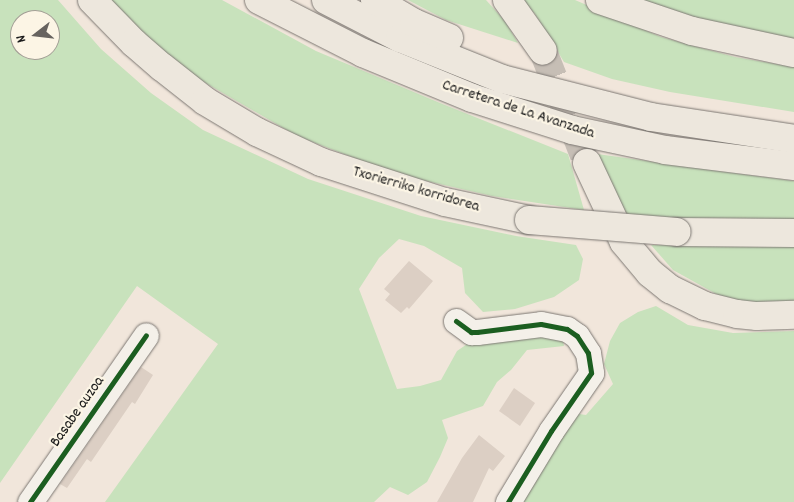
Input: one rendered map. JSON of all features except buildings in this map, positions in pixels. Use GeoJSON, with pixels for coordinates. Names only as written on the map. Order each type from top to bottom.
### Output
{"type":"FeatureCollection","features":[{"type":"Feature","properties":{"kind":"highway","name":"Txorierriko korridorea"},"geometry":{"type":"LineString","coordinates":[[92,0],[134,43],[205,100],[258,132],[321,162],[348,171],[446,202],[529,220],[677,232],[794,233]]}},
{"type":"Feature","properties":{"kind":"highway","name":"Carretera de La Avanzada"},"geometry":{"type":"LineString","coordinates":[[259,0],[363,53],[472,98],[572,130],[665,150],[794,166]]}},
{"type":"Feature","properties":{"kind":"highway","name":"Carretera de La Avanzada"},"geometry":{"type":"LineString","coordinates":[[326,0],[400,38],[502,79],[652,117],[794,139]]}},
{"type":"Feature","properties":{"kind":"highway"},"geometry":{"type":"LineString","coordinates":[[375,0],[414,23],[502,60],[647,99],[794,121]]}},
{"type":"Feature","properties":{"kind":"highway"},"geometry":{"type":"LineString","coordinates":[[507,0],[542,51]]}},
{"type":"Feature","properties":{"kind":"highway"},"geometry":{"type":"LineString","coordinates":[[600,0],[692,31],[794,53]]}},
{"type":"Feature","properties":{"kind":"highway"},"geometry":{"type":"LineString","coordinates":[[587,163],[624,242],[650,273],[670,289],[705,306],[737,314],[757,316],[794,315]]}},
{"type":"Feature","properties":{"kind":"street"},"geometry":{"type":"LineString","coordinates":[[456,321],[471,332],[541,324],[568,328],[577,336],[588,353],[591,373],[551,431],[508,502]]}},
{"type":"Feature","properties":{"kind":"street","name":"Basabe auzoa"},"geometry":{"type":"LineString","coordinates":[[30,502],[146,335]]}},
{"type":"Feature","properties":{"kind":"green space"},"geometry":{"type":"Polygon","coordinates":[[[0,0],[58,0],[101,49],[151,93],[203,130],[308,179],[421,216],[516,236],[576,245],[583,259],[579,280],[554,297],[515,309],[483,312],[465,293],[462,268],[424,246],[399,239],[379,258],[359,289],[397,389],[420,386],[441,380],[457,351],[476,338],[561,331],[564,346],[527,350],[511,370],[497,382],[483,406],[442,420],[448,438],[427,482],[408,495],[390,487],[374,502],[105,502],[218,344],[137,286],[0,483],[0,0]]]}},
{"type":"Feature","properties":{"kind":"green space"},"geometry":{"type":"Polygon","coordinates":[[[109,0],[222,0],[316,51],[568,154],[584,210],[492,196],[396,174],[297,136],[197,78],[127,21],[109,0]]]}},
{"type":"Feature","properties":{"kind":"green space"},"geometry":{"type":"Polygon","coordinates":[[[408,0],[486,0],[505,21],[518,43],[446,20],[408,0]]]}},
{"type":"Feature","properties":{"kind":"green space"},"geometry":{"type":"Polygon","coordinates":[[[522,0],[575,0],[661,37],[735,57],[794,67],[794,112],[670,92],[612,79],[564,62],[535,14],[522,0]]]}},
{"type":"Feature","properties":{"kind":"green space"},"geometry":{"type":"Polygon","coordinates":[[[600,0],[794,0],[794,53],[600,0]]]}},
{"type":"Feature","properties":{"kind":"green space"},"geometry":{"type":"Polygon","coordinates":[[[597,154],[794,181],[794,226],[618,228],[624,214],[597,154]]]}},
{"type":"Feature","properties":{"kind":"green space"},"geometry":{"type":"Polygon","coordinates":[[[651,245],[794,246],[794,302],[763,307],[718,295],[673,270],[651,245]]]}},
{"type":"Feature","properties":{"kind":"green space"},"geometry":{"type":"Polygon","coordinates":[[[656,306],[688,325],[733,333],[794,331],[794,502],[516,502],[572,413],[586,415],[613,384],[604,364],[610,341],[620,323],[638,312],[656,306]]]}},
{"type":"Feature","properties":{"kind":"tunnel"},"geometry":{"type":"LineString","coordinates":[[543,51],[587,163]]}},
{"type":"Feature","properties":{"kind":"cycle path"},"geometry":{"type":"LineString","coordinates":[[456,321],[471,332],[541,324],[567,329],[577,336],[588,353],[591,373],[551,431],[508,502]]}},
{"type":"Feature","properties":{"kind":"cycle path"},"geometry":{"type":"LineString","coordinates":[[30,502],[146,335]]}}]}
